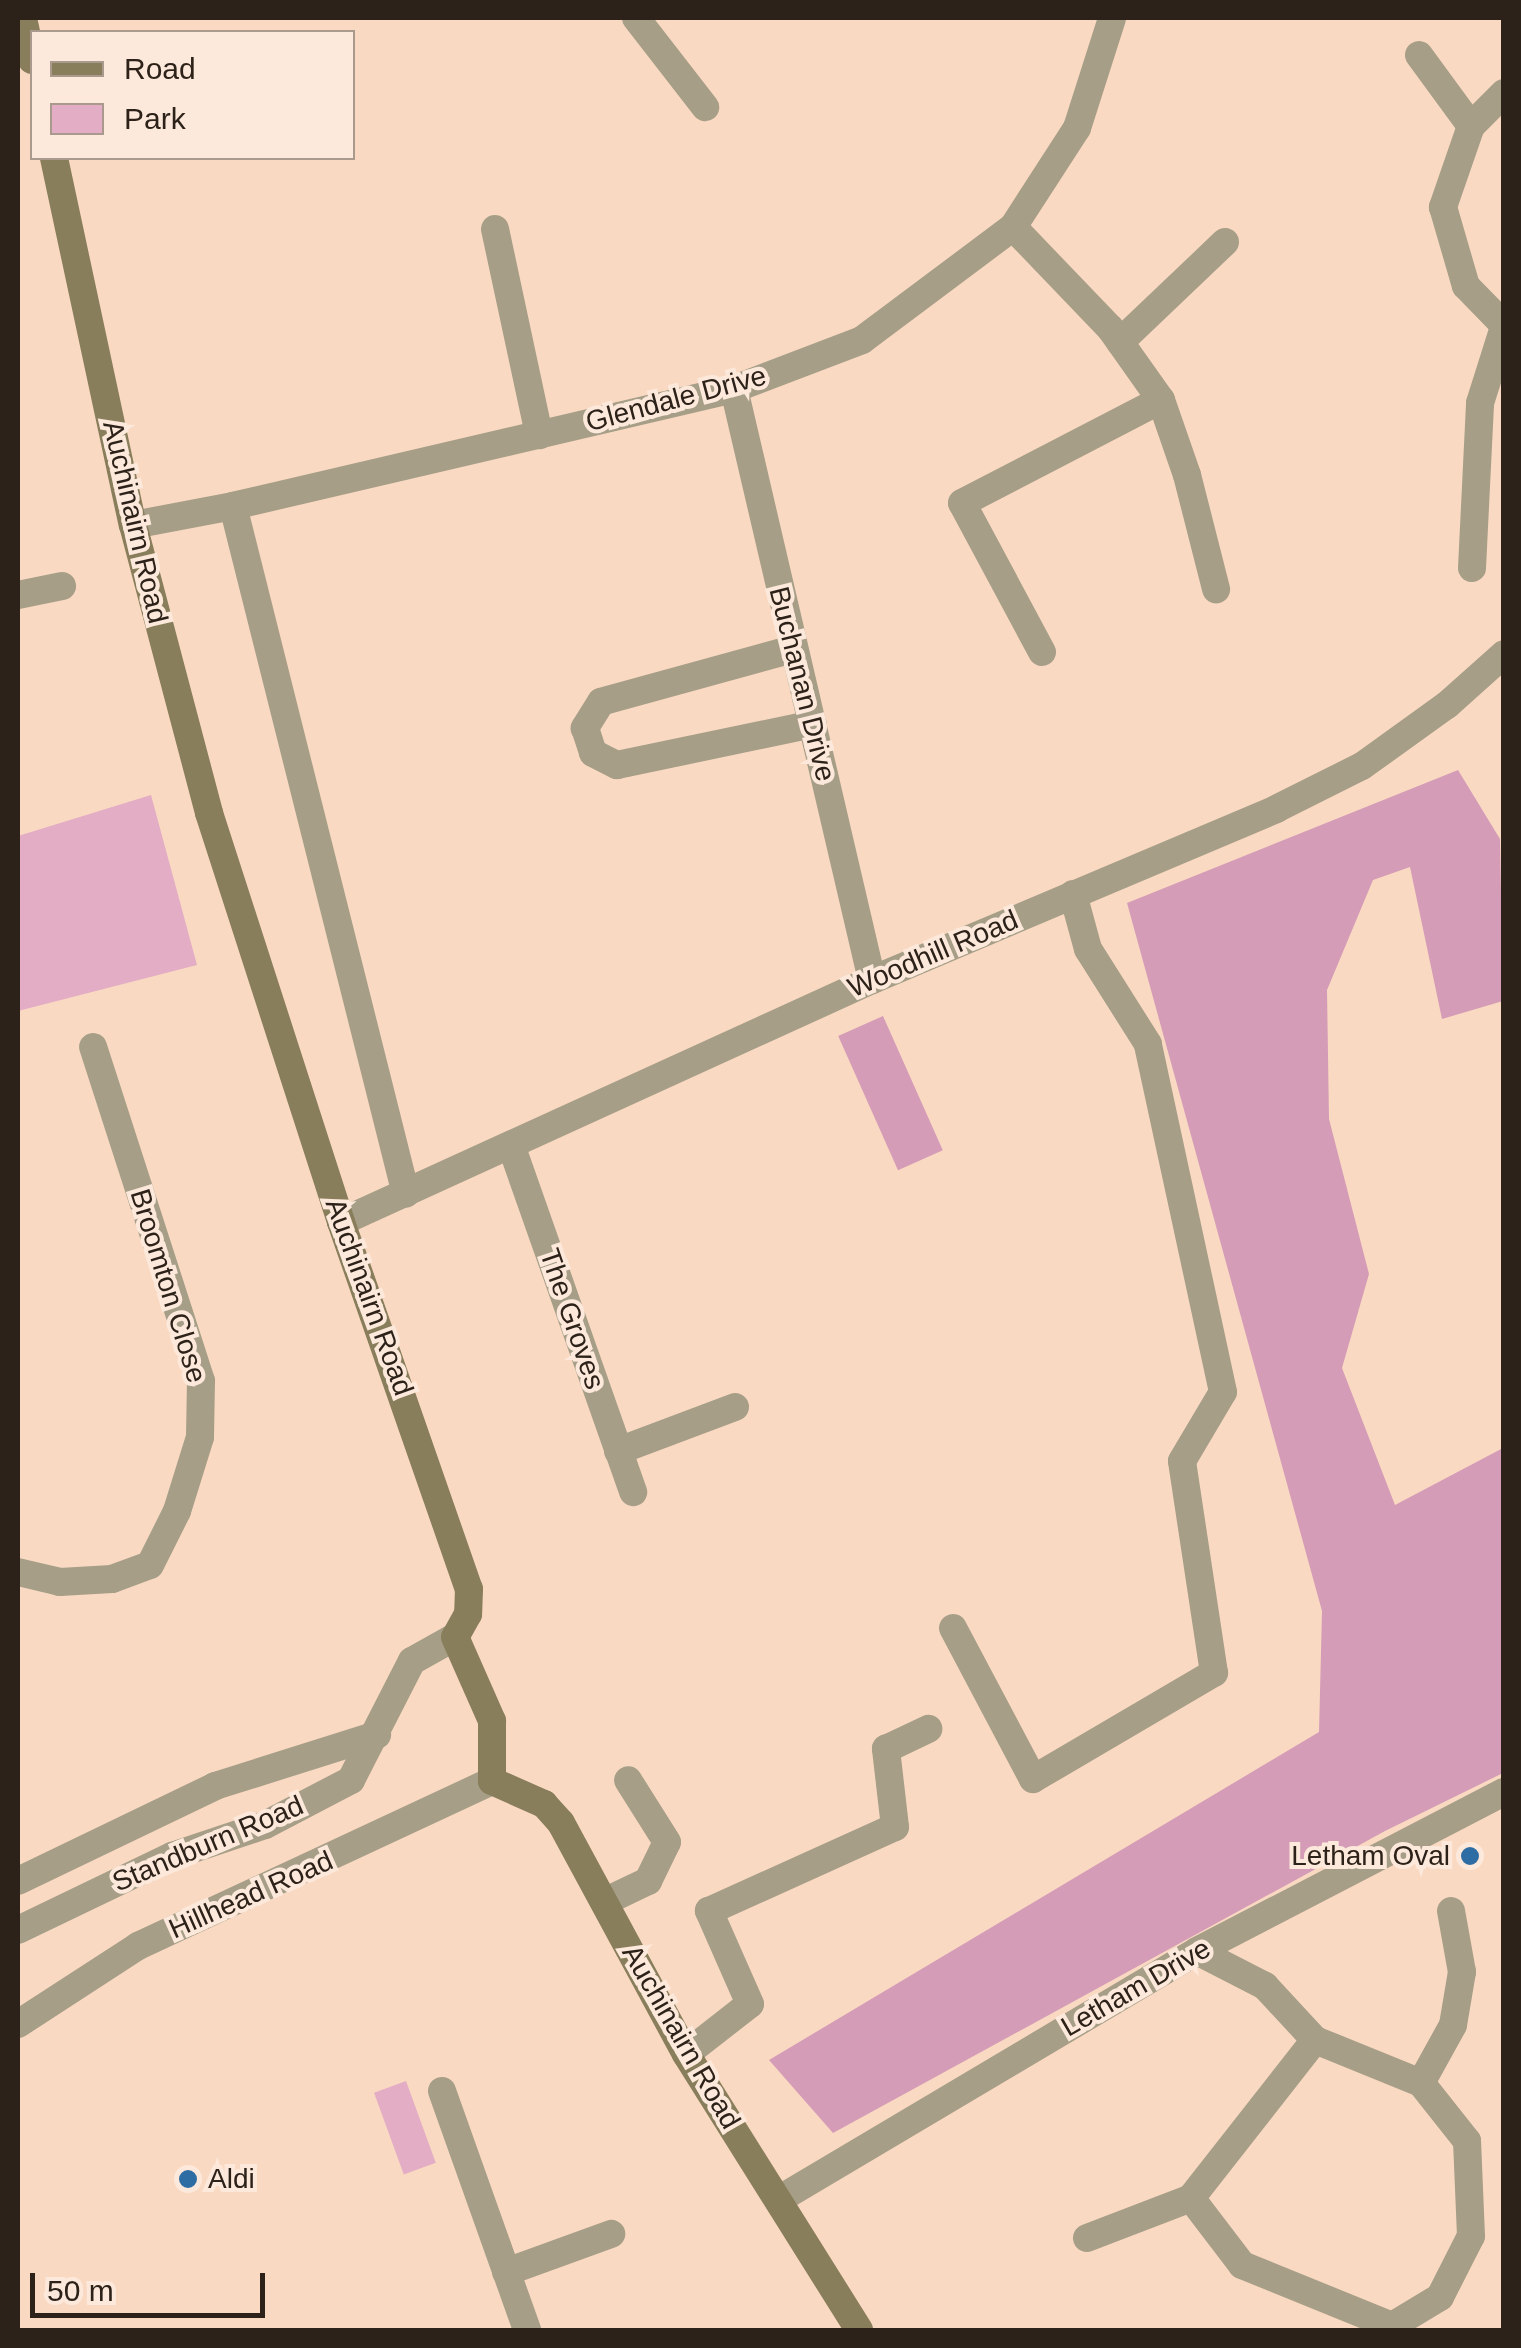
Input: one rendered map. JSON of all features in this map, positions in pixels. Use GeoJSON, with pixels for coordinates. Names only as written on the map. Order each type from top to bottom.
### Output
{"type":"FeatureCollection","features":[{"type":"Feature","properties":{"kind":"main road"},"geometry":{"type":"LineString","coordinates":[[23,18],[30,51]]}},
{"type":"Feature","properties":{"kind":"main road","name":"Auchinairn Road"},"geometry":{"type":"LineString","coordinates":[[54,160],[134,525],[209,813],[341,1222],[469,1589],[468,1614],[455,1638]]}},
{"type":"Feature","properties":{"kind":"main road"},"geometry":{"type":"LineString","coordinates":[[455,1638],[492,1721],[492,1780]]}},
{"type":"Feature","properties":{"kind":"main road","name":"Auchinairn Road"},"geometry":{"type":"LineString","coordinates":[[492,1780],[544,1804],[562,1824],[686,2054],[859,2330]]}},
{"type":"Feature","properties":{"kind":"street"},"geometry":{"type":"LineString","coordinates":[[636,18],[705,107]]}},
{"type":"Feature","properties":{"kind":"street","name":"Glendale Drive"},"geometry":{"type":"LineString","coordinates":[[134,525],[232,506],[734,389],[862,340],[1013,226],[1078,128],[1112,18]]}},
{"type":"Feature","properties":{"kind":"street"},"geometry":{"type":"LineString","coordinates":[[1419,55],[1471,126]]}},
{"type":"Feature","properties":{"kind":"street"},"geometry":{"type":"LineString","coordinates":[[1472,568],[1480,403],[1504,326],[1466,286],[1443,207],[1471,126],[1504,93]]}},
{"type":"Feature","properties":{"kind":"street"},"geometry":{"type":"LineString","coordinates":[[1013,226],[1120,342],[1161,400],[1216,589]]}},
{"type":"Feature","properties":{"kind":"street"},"geometry":{"type":"LineString","coordinates":[[496,228],[539,435]]}},
{"type":"Feature","properties":{"kind":"street"},"geometry":{"type":"LineString","coordinates":[[1120,342],[1225,242]]}},
{"type":"Feature","properties":{"kind":"street","name":"Buchanan Drive"},"geometry":{"type":"LineString","coordinates":[[734,389],[872,980]]}},
{"type":"Feature","properties":{"kind":"street"},"geometry":{"type":"LineString","coordinates":[[1042,652],[962,503],[1161,400]]}},
{"type":"Feature","properties":{"kind":"street"},"geometry":{"type":"LineString","coordinates":[[232,506],[406,1194]]}},
{"type":"Feature","properties":{"kind":"street"},"geometry":{"type":"LineString","coordinates":[[18,595],[62,586]]}},
{"type":"Feature","properties":{"kind":"street"},"geometry":{"type":"LineString","coordinates":[[792,648],[600,702],[585,728],[592,754],[617,765],[813,724]]}},
{"type":"Feature","properties":{"kind":"street","name":"Woodhill Road"},"geometry":{"type":"LineString","coordinates":[[341,1222],[872,980],[1276,810],[1362,766],[1447,705],[1504,654]]}},
{"type":"Feature","properties":{"kind":"street"},"geometry":{"type":"LineString","coordinates":[[953,1628],[1032,1779],[1214,1673],[1182,1461],[1223,1392],[1148,1044],[1088,949],[1073,894]]}},
{"type":"Feature","properties":{"kind":"street","name":"Broomton Close"},"geometry":{"type":"LineString","coordinates":[[18,1572],[60,1582],[112,1578],[150,1565],[177,1511],[200,1438],[201,1381],[93,1047]]}},
{"type":"Feature","properties":{"kind":"street","name":"The Groves"},"geometry":{"type":"LineString","coordinates":[[511,1145],[632,1492]]}},
{"type":"Feature","properties":{"kind":"street"},"geometry":{"type":"LineString","coordinates":[[618,1451],[735,1407]]}},
{"type":"Feature","properties":{"kind":"street","name":"Standburn Road"},"geometry":{"type":"LineString","coordinates":[[18,1930],[172,1856],[266,1825],[351,1780],[378,1736],[412,1661],[455,1638]]}},
{"type":"Feature","properties":{"kind":"street"},"geometry":{"type":"LineString","coordinates":[[686,2054],[750,2004],[710,1911],[895,1827],[886,1749],[928,1729]]}},
{"type":"Feature","properties":{"kind":"street","name":"Standburn Road"},"geometry":{"type":"LineString","coordinates":[[18,1881],[215,1786],[378,1736]]}},
{"type":"Feature","properties":{"kind":"street","name":"Hillhead Road"},"geometry":{"type":"LineString","coordinates":[[18,2024],[138,1946],[492,1780]]}},
{"type":"Feature","properties":{"kind":"street"},"geometry":{"type":"LineString","coordinates":[[604,1902],[648,1881],[668,1842],[628,1780]]}},
{"type":"Feature","properties":{"kind":"street","name":"Letham Drive"},"geometry":{"type":"LineString","coordinates":[[778,2200],[1197,1951],[1504,1792]]}},
{"type":"Feature","properties":{"kind":"street"},"geometry":{"type":"LineString","coordinates":[[1421,2083],[1452,2025],[1462,1972],[1451,1911]]}},
{"type":"Feature","properties":{"kind":"street"},"geometry":{"type":"LineString","coordinates":[[1191,2198],[1242,2265],[1392,2326],[1440,2297],[1472,2236],[1467,2140],[1421,2083],[1315,2040],[1265,1986],[1197,1951]]}},
{"type":"Feature","properties":{"kind":"street"},"geometry":{"type":"LineString","coordinates":[[1086,2238],[1191,2198],[1315,2040]]}},
{"type":"Feature","properties":{"kind":"street"},"geometry":{"type":"LineString","coordinates":[[442,2092],[527,2330]]}},
{"type":"Feature","properties":{"kind":"street"},"geometry":{"type":"LineString","coordinates":[[506,2272],[610,2234]]}},
{"type":"Feature","properties":{"kind":"green space"},"geometry":{"type":"Polygon","coordinates":[[[151,795],[197,965],[18,1011],[18,836],[151,795]]]}},
{"type":"Feature","properties":{"kind":"green space"},"geometry":{"type":"Polygon","coordinates":[[[406,2081],[436,2163],[404,2174],[374,2093],[406,2081]]]}},
{"type":"Feature","properties":{"kind":"shaded area"},"geometry":{"type":"Polygon","coordinates":[[[1458,770],[1500,839],[1503,1001],[1442,1019],[1410,867],[1373,880],[1327,990],[1329,1119],[1369,1274],[1342,1368],[1395,1505],[1503,1448],[1503,1773],[1385,1831],[833,2133],[769,2060],[1319,1732],[1322,1611],[1127,903],[1458,770]]]}},
{"type":"Feature","properties":{"kind":"shaded area"},"geometry":{"type":"Polygon","coordinates":[[[883,1016],[943,1150],[898,1170],[838,1036],[883,1016]]]}},
{"type":"Feature","properties":{"kind":"place","name":"Letham Oval"},"geometry":{"type":"Point","coordinates":[1470,1856]}},
{"type":"Feature","properties":{"kind":"place","name":"Aldi"},"geometry":{"type":"Point","coordinates":[188,2179]}}]}
